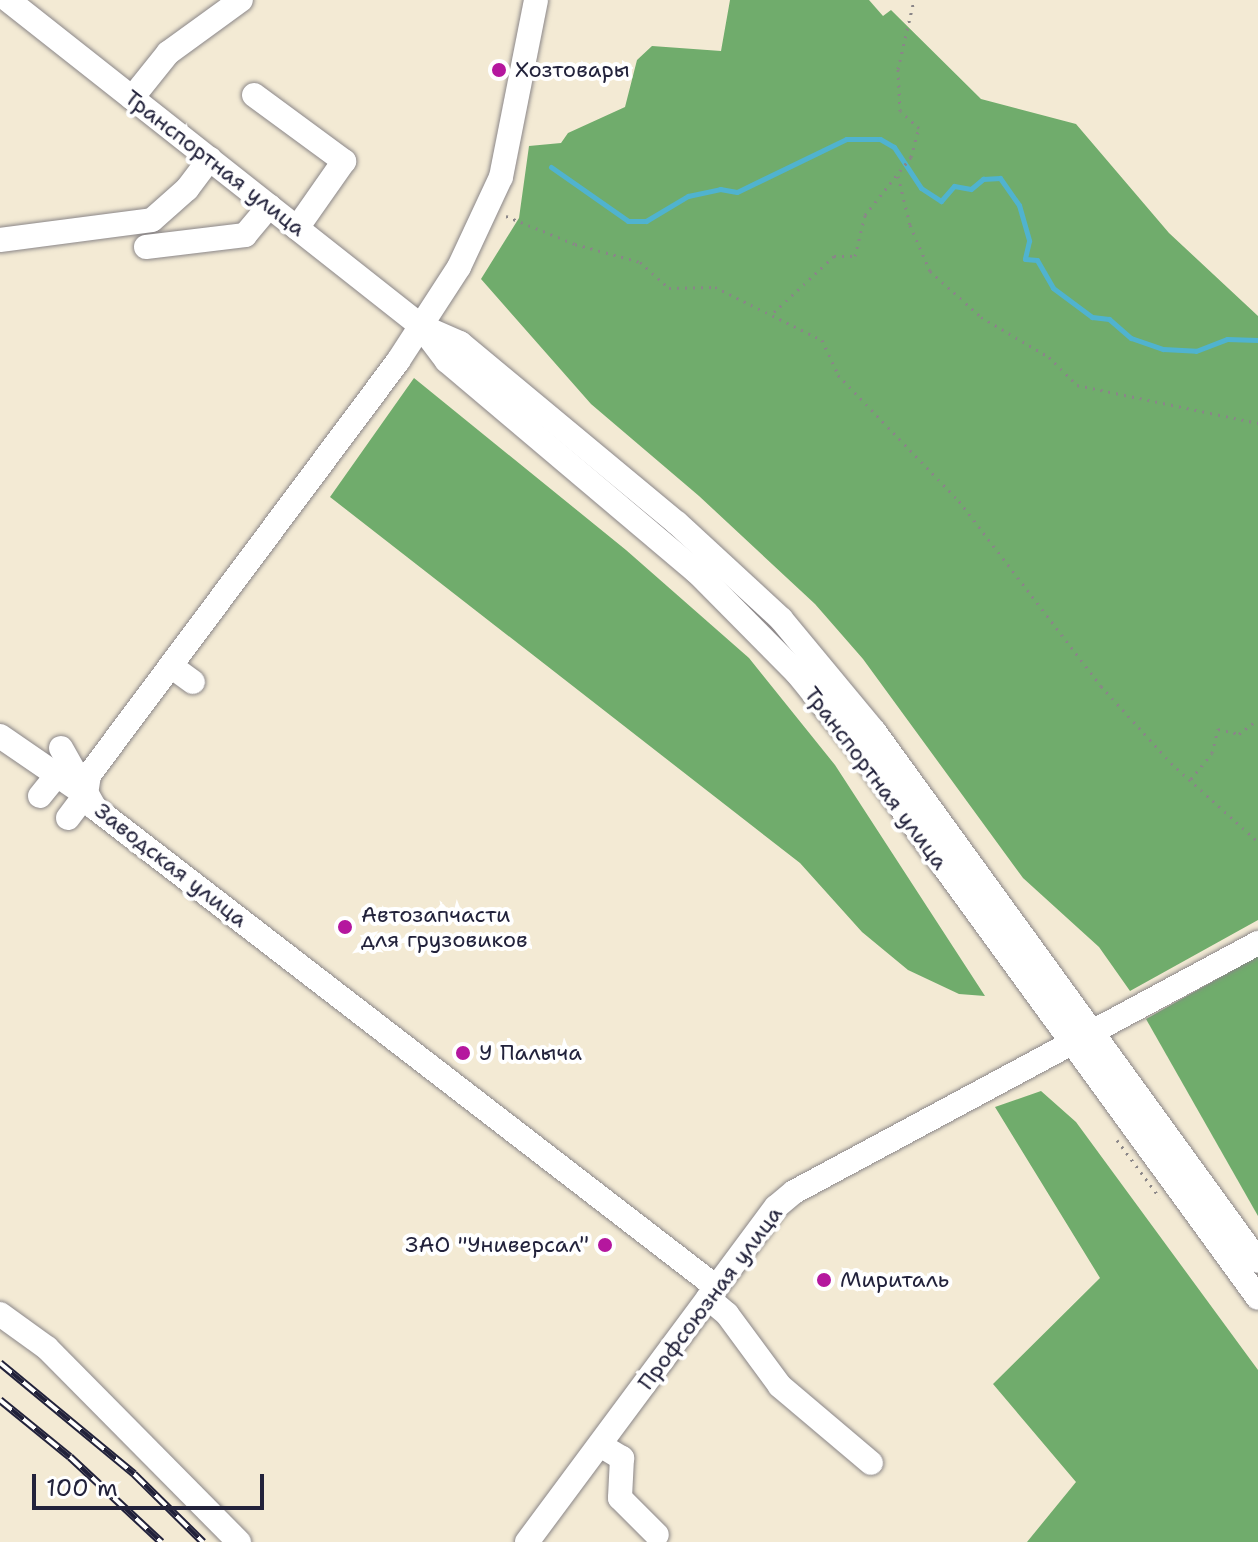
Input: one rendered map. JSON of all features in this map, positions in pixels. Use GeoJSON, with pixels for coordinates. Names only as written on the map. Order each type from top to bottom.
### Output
{"type":"FeatureCollection","features":[{"type":"Feature","properties":{"kind":"street"},"geometry":{"type":"LineString","coordinates":[[132,98],[168,53],[241,0]]}},
{"type":"Feature","properties":{"kind":"street","name":"Заводская улица"},"geometry":{"type":"LineString","coordinates":[[536,0],[509,149],[488,210],[421,326],[198,611],[171,666],[89,775],[86,794],[95,808],[712,1293],[780,1386],[871,1463]]}},
{"type":"Feature","properties":{"kind":"street","name":"Транспортная улица"},"geometry":{"type":"LineString","coordinates":[[19,3],[132,98],[421,326],[447,361],[697,572],[797,673],[1081,1040],[1258,1261]]}},
{"type":"Feature","properties":{"kind":"street"},"geometry":{"type":"LineString","coordinates":[[254,95],[344,161],[297,228]]}},
{"type":"Feature","properties":{"kind":"street"},"geometry":{"type":"LineString","coordinates":[[0,240],[152,220],[187,189],[210,159]]}},
{"type":"Feature","properties":{"kind":"street"},"geometry":{"type":"LineString","coordinates":[[146,247],[245,235],[269,206]]}},
{"type":"Feature","properties":{"kind":"street"},"geometry":{"type":"LineString","coordinates":[[171,666],[193,682]]}},
{"type":"Feature","properties":{"kind":"street"},"geometry":{"type":"LineString","coordinates":[[0,736],[86,794]]}},
{"type":"Feature","properties":{"kind":"street"},"geometry":{"type":"LineString","coordinates":[[61,748],[86,794]]}},
{"type":"Feature","properties":{"kind":"street"},"geometry":{"type":"LineString","coordinates":[[40,796],[57,775]]}},
{"type":"Feature","properties":{"kind":"street"},"geometry":{"type":"LineString","coordinates":[[68,818],[86,794]]}},
{"type":"Feature","properties":{"kind":"street","name":"Профсоюзная улица"},"geometry":{"type":"LineString","coordinates":[[527,1542],[776,1207],[794,1192],[1258,943]]}},
{"type":"Feature","properties":{"kind":"street","name":"Транспортная улица"},"geometry":{"type":"LineString","coordinates":[[1081,1040],[1258,1298]]}},
{"type":"Feature","properties":{"kind":"street"},"geometry":{"type":"LineString","coordinates":[[0,1314],[47,1348],[239,1542]]}},
{"type":"Feature","properties":{"kind":"street"},"geometry":{"type":"LineString","coordinates":[[600,1445],[622,1458],[620,1498],[657,1535]]}},
{"type":"Feature","properties":{"kind":"path"},"geometry":{"type":"LineString","coordinates":[[774,312],[834,256],[855,256],[865,215],[911,157],[919,128],[900,111],[898,69],[914,0]]}},
{"type":"Feature","properties":{"kind":"path"},"geometry":{"type":"LineString","coordinates":[[898,176],[910,225],[930,271],[981,317],[1049,357],[1077,385],[1258,423]]}},
{"type":"Feature","properties":{"kind":"path"},"geometry":{"type":"LineString","coordinates":[[488,210],[575,244],[640,262],[669,288],[715,287],[774,312],[822,340],[838,375],[959,501],[1101,686],[1191,779],[1258,842]]}},
{"type":"Feature","properties":{"kind":"path"},"geometry":{"type":"LineString","coordinates":[[1191,779],[1212,753],[1218,729],[1239,734],[1258,719]]}},
{"type":"Feature","properties":{"kind":"green space"},"geometry":{"type":"Polygon","coordinates":[[[730,0],[869,0],[883,16],[891,10],[981,99],[1076,124],[1169,233],[1258,316],[1258,920],[1130,991],[1099,947],[1023,878],[863,659],[815,604],[699,496],[591,404],[481,279],[519,218],[529,146],[561,143],[568,133],[625,107],[637,60],[652,46],[721,51],[730,0]]]}},
{"type":"Feature","properties":{"kind":"green space"},"geometry":{"type":"Polygon","coordinates":[[[414,378],[626,550],[749,658],[835,765],[985,996],[959,994],[908,970],[862,932],[800,863],[330,497],[414,378]]]}},
{"type":"Feature","properties":{"kind":"green space"},"geometry":{"type":"Polygon","coordinates":[[[1258,956],[1258,1216],[1146,1019],[1258,956]]]}},
{"type":"Feature","properties":{"kind":"green space"},"geometry":{"type":"Polygon","coordinates":[[[1041,1091],[1076,1122],[1258,1370],[1258,1542],[1027,1542],[1076,1482],[993,1384],[1100,1278],[995,1107],[1041,1091]]]}},
{"type":"Feature","properties":{"kind":"waterway"},"geometry":{"type":"LineString","coordinates":[[551,167],[628,221],[646,221],[688,196],[720,189],[737,192],[846,139],[880,139],[894,147],[921,188],[941,201],[954,186],[971,189],[983,179],[1000,178],[1019,205],[1029,241],[1025,259],[1037,260],[1053,288],[1092,317],[1109,319],[1131,338],[1163,349],[1196,351],[1227,339],[1258,340]]}},
{"type":"Feature","properties":{"kind":"railway"},"geometry":{"type":"LineString","coordinates":[[0,1363],[134,1474],[203,1542]]}},
{"type":"Feature","properties":{"kind":"railway"},"geometry":{"type":"LineString","coordinates":[[0,1400],[70,1457],[161,1542]]}},
{"type":"Feature","properties":{"kind":"place","name":"Хозтовары"},"geometry":{"type":"Point","coordinates":[499,70]}},
{"type":"Feature","properties":{"kind":"place","name":"Автозапчасти для грузовиков"},"geometry":{"type":"Point","coordinates":[345,927]}},
{"type":"Feature","properties":{"kind":"place","name":"У Палыча"},"geometry":{"type":"Point","coordinates":[463,1053]}},
{"type":"Feature","properties":{"kind":"place","name":"ЗАО \"Универсал\""},"geometry":{"type":"Point","coordinates":[605,1245]}},
{"type":"Feature","properties":{"kind":"place","name":"Мириталь"},"geometry":{"type":"Point","coordinates":[824,1280]}}]}
